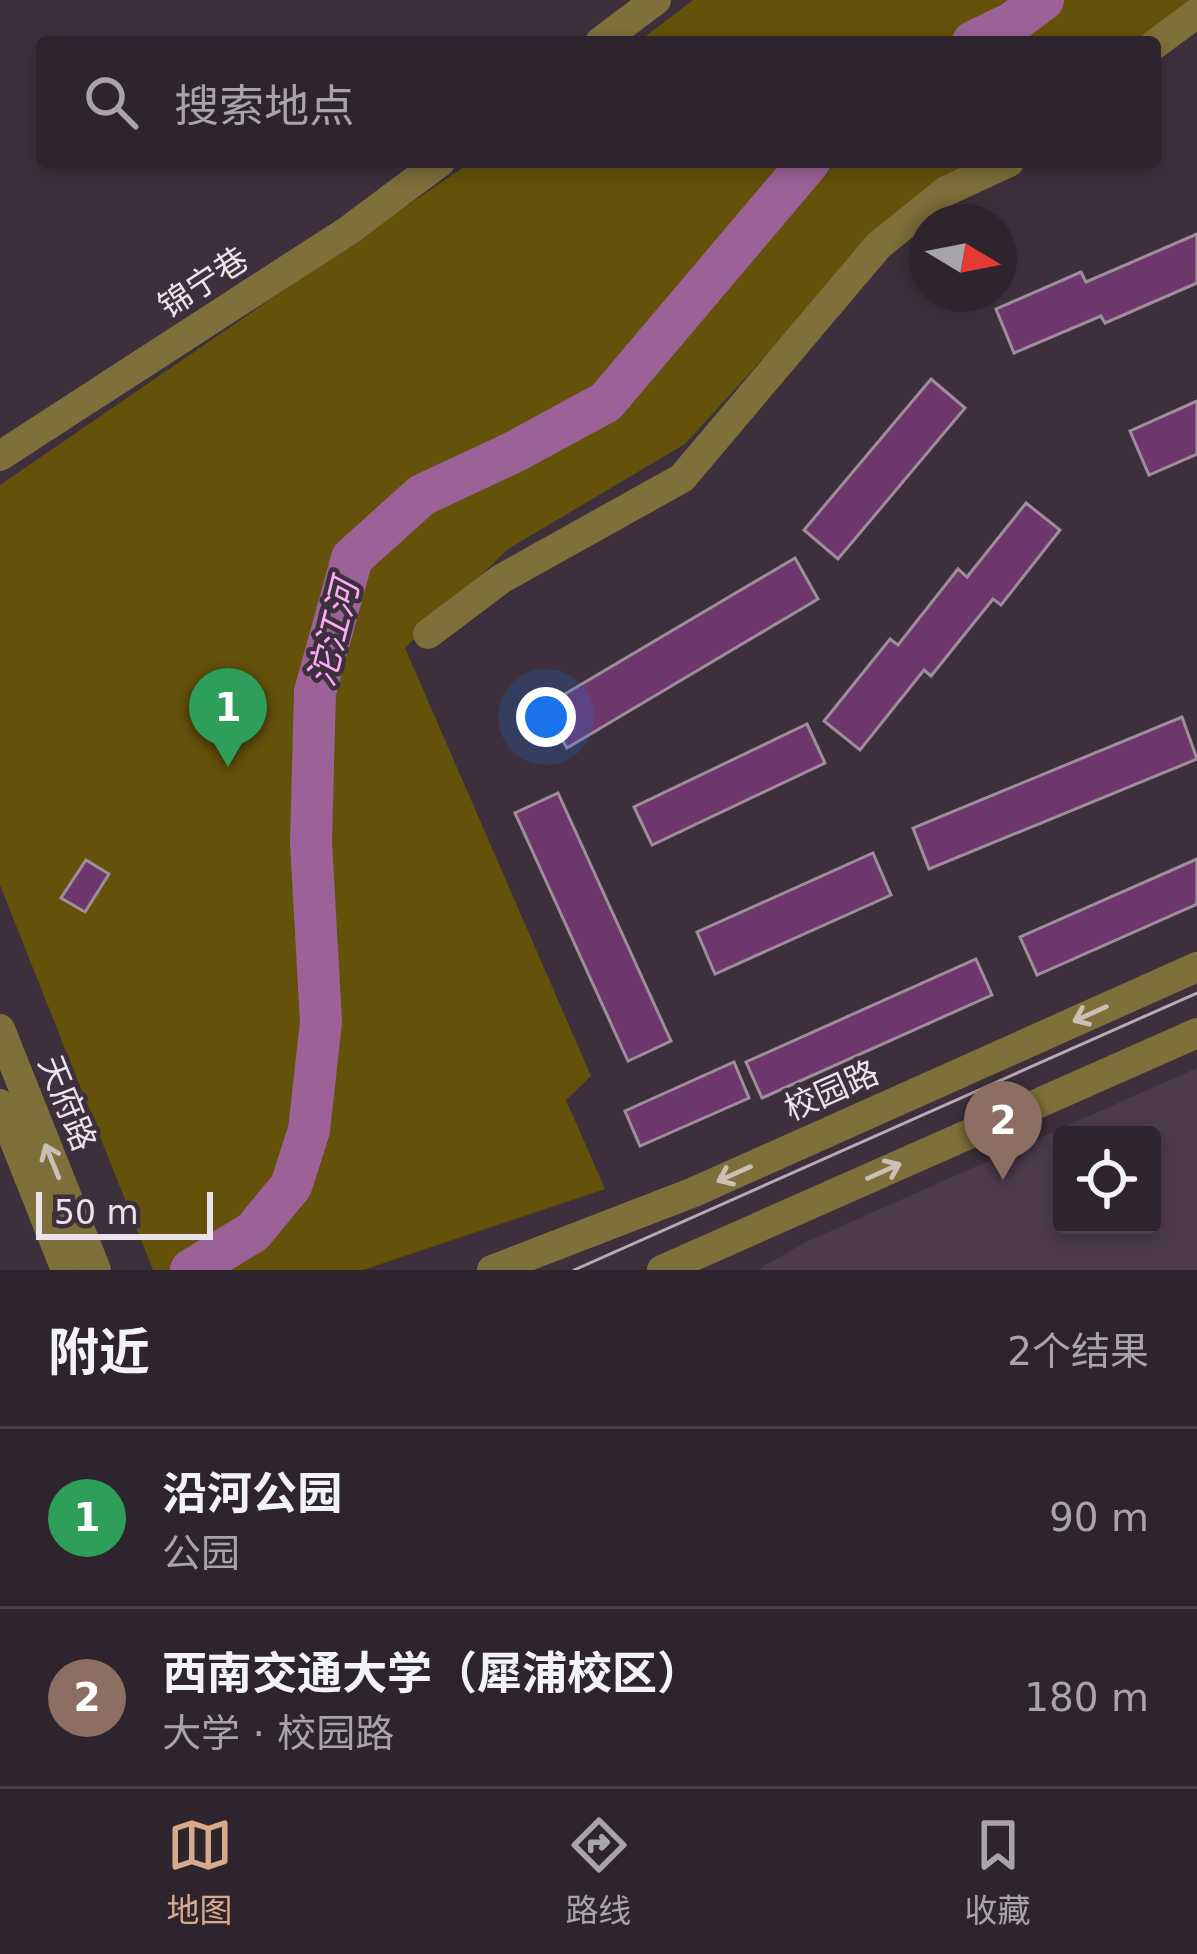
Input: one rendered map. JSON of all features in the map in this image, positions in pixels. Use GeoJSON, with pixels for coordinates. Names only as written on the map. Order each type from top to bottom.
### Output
{"type":"FeatureCollection","features":[{"type":"Feature","properties":{"kind":"street"},"geometry":{"type":"LineString","coordinates":[[608,36],[656,0]]}},
{"type":"Feature","properties":{"kind":"street"},"geometry":{"type":"LineString","coordinates":[[1161,40],[1197,13]]}},
{"type":"Feature","properties":{"kind":"street","name":"锦宁巷"},"geometry":{"type":"LineString","coordinates":[[0,456],[349,230],[432,168]]}},
{"type":"Feature","properties":{"kind":"street"},"geometry":{"type":"LineString","coordinates":[[428,634],[501,579],[682,478],[878,246],[946,191],[996,168]]}},
{"type":"Feature","properties":{"kind":"street","name":"校园路"},"geometry":{"type":"LineString","coordinates":[[492,1270],[694,1192],[1197,967]]}},
{"type":"Feature","properties":{"kind":"street","name":"天府路"},"geometry":{"type":"LineString","coordinates":[[0,1029],[95,1270]]}},
{"type":"Feature","properties":{"kind":"street"},"geometry":{"type":"LineString","coordinates":[[662,1270],[1197,1033]]}},
{"type":"Feature","properties":{"kind":"street","name":"天府路"},"geometry":{"type":"LineString","coordinates":[[0,1104],[66,1270]]}},
{"type":"Feature","properties":{"kind":"shaded area"},"geometry":{"type":"Polygon","coordinates":[[[693,0],[1197,0],[1151,36],[646,36],[693,0]]]}},
{"type":"Feature","properties":{"kind":"shaded area"},"geometry":{"type":"Polygon","coordinates":[[[462,168],[964,168],[888,222],[685,444],[508,549],[405,648],[591,1076],[566,1100],[605,1189],[363,1270],[153,1270],[0,885],[0,485],[462,168]]]}},
{"type":"Feature","properties":{"kind":"shaded area"},"geometry":{"type":"Polygon","coordinates":[[[1197,1068],[1197,1270],[757,1270],[806,1242],[1053,1132],[1053,1234],[1161,1234],[1161,1126],[1067,1126],[1197,1068]]]}},
{"type":"Feature","properties":{"kind":"building"},"geometry":{"type":"Polygon","coordinates":[[[1197,234],[1197,283],[1105,323],[1101,316],[1014,353],[997,312],[1017,312],[1017,300],[1081,272],[1086,282],[1197,234]]]}},
{"type":"Feature","properties":{"kind":"building"},"geometry":{"type":"Polygon","coordinates":[[[931,379],[965,408],[838,559],[804,530],[931,379]]]}},
{"type":"Feature","properties":{"kind":"building"},"geometry":{"type":"Polygon","coordinates":[[[1197,401],[1197,454],[1149,475],[1130,431],[1197,401]]]}},
{"type":"Feature","properties":{"kind":"building"},"geometry":{"type":"Polygon","coordinates":[[[1026,503],[1060,530],[1001,605],[993,599],[931,676],[924,670],[860,750],[824,721],[890,639],[898,645],[958,569],[967,577],[1026,503]]]}},
{"type":"Feature","properties":{"kind":"building"},"geometry":{"type":"Polygon","coordinates":[[[795,558],[818,599],[567,748],[543,707],[795,558]]]}},
{"type":"Feature","properties":{"kind":"building"},"geometry":{"type":"Polygon","coordinates":[[[1182,717],[1197,759],[929,869],[913,828],[1182,717]]]}},
{"type":"Feature","properties":{"kind":"building"},"geometry":{"type":"Polygon","coordinates":[[[807,724],[825,763],[652,845],[634,807],[807,724]]]}},
{"type":"Feature","properties":{"kind":"building"},"geometry":{"type":"Polygon","coordinates":[[[558,793],[671,1041],[628,1061],[515,813],[558,793]]]}},
{"type":"Feature","properties":{"kind":"building"},"geometry":{"type":"Polygon","coordinates":[[[873,853],[891,895],[715,974],[697,932],[873,853]]]}},
{"type":"Feature","properties":{"kind":"building"},"geometry":{"type":"Polygon","coordinates":[[[1197,859],[1197,904],[1037,975],[1020,937],[1197,859]]]}},
{"type":"Feature","properties":{"kind":"building"},"geometry":{"type":"Polygon","coordinates":[[[86,860],[109,874],[85,912],[61,898],[86,860]]]}},
{"type":"Feature","properties":{"kind":"building"},"geometry":{"type":"Polygon","coordinates":[[[976,959],[992,995],[762,1098],[746,1062],[976,959]]]}},
{"type":"Feature","properties":{"kind":"building"},"geometry":{"type":"Polygon","coordinates":[[[734,1062],[749,1098],[640,1146],[625,1111],[734,1062]]]}},
{"type":"Feature","properties":{"kind":"waterway","name":"沱江河"},"geometry":{"type":"LineString","coordinates":[[985,36],[1043,0]]}},
{"type":"Feature","properties":{"kind":"waterway","name":"沱江河"},"geometry":{"type":"LineString","coordinates":[[191,1270],[253,1232],[291,1186],[309,1130],[321,1022],[311,842],[315,692],[352,558],[422,495],[606,402],[804,168]]}},
{"type":"Feature","properties":{"kind":"tram line"},"geometry":{"type":"LineString","coordinates":[[574,1270],[1197,993]]}},
{"type":"Feature","properties":{"kind":"place","name":"沿河公园"},"geometry":{"type":"Point","coordinates":[228,767]}},
{"type":"Feature","properties":{"kind":"place","name":"西南交通大学（犀浦校区）"},"geometry":{"type":"Point","coordinates":[1003,1180]}}]}
